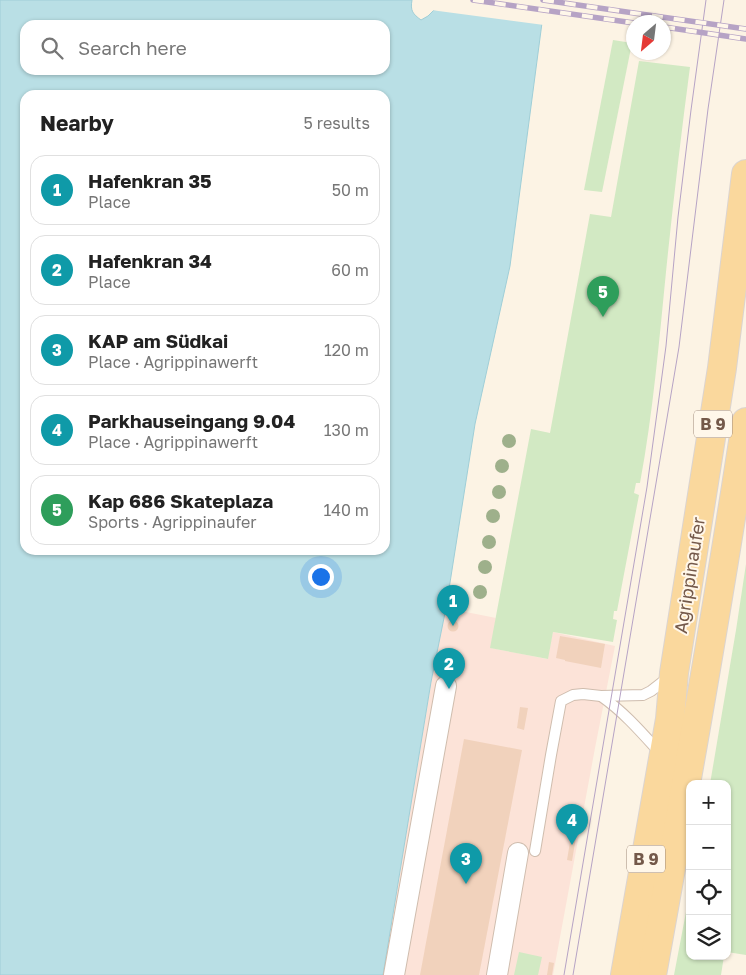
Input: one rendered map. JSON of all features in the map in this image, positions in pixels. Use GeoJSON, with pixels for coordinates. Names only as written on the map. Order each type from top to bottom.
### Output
{"type":"FeatureCollection","features":[{"type":"Feature","properties":{"kind":"main road","name":"Agrippinaufer"},"geometry":{"type":"LineString","coordinates":[[625,975],[670,719],[674,673],[722,368],[746,174]]}},
{"type":"Feature","properties":{"kind":"main road","name":"Agrippinaufer"},"geometry":{"type":"LineString","coordinates":[[652,975],[704,687],[746,422]]}},
{"type":"Feature","properties":{"kind":"street"},"geometry":{"type":"LineString","coordinates":[[394,975],[446,686]]}},
{"type":"Feature","properties":{"kind":"street"},"geometry":{"type":"LineString","coordinates":[[496,975],[527,852]]}},
{"type":"Feature","properties":{"kind":"lane"},"geometry":{"type":"LineString","coordinates":[[527,852],[561,701],[583,694],[601,696],[643,695],[674,673]]}},
{"type":"Feature","properties":{"kind":"lane"},"geometry":{"type":"LineString","coordinates":[[601,696],[638,728],[664,757]]}},
{"type":"Feature","properties":{"kind":"shaded area"},"geometry":{"type":"Polygon","coordinates":[[[446,608],[496,618],[491,648],[547,659],[553,632],[615,646],[553,975],[383,975],[431,682],[446,608]]]}},
{"type":"Feature","properties":{"kind":"green space"},"geometry":{"type":"Polygon","coordinates":[[[613,40],[626,42],[626,60],[629,60],[602,192],[584,190],[613,40]]]}},
{"type":"Feature","properties":{"kind":"green space"},"geometry":{"type":"Polygon","coordinates":[[[639,61],[690,67],[674,195],[649,430],[640,483],[636,483],[634,493],[639,495],[617,611],[614,611],[613,619],[617,620],[613,642],[553,632],[548,659],[490,648],[531,429],[550,433],[590,214],[611,217],[639,61]]]}},
{"type":"Feature","properties":{"kind":"green space"},"geometry":{"type":"Polygon","coordinates":[[[746,564],[746,955],[731,953],[731,780],[711,780],[746,564]]]}},
{"type":"Feature","properties":{"kind":"green space"},"geometry":{"type":"Polygon","coordinates":[[[686,912],[686,960],[723,960],[721,975],[674,975],[686,912]]]}},
{"type":"Feature","properties":{"kind":"green space"},"geometry":{"type":"Polygon","coordinates":[[[519,952],[542,957],[538,975],[514,975],[519,952]]]}},
{"type":"Feature","properties":{"kind":"water"},"geometry":{"type":"Polygon","coordinates":[[[0,0],[412,0],[411,7],[413,12],[421,20],[434,10],[545,0],[510,266],[475,424],[446,608],[431,682],[383,975],[0,975],[0,0]]]}},
{"type":"Feature","properties":{"kind":"pier"},"geometry":{"type":"Polygon","coordinates":[[[433,0],[548,0],[544,25],[431,10],[433,0]]]}},
{"type":"Feature","properties":{"kind":"building"},"geometry":{"type":"Polygon","coordinates":[[[453,620],[459,626],[453,632],[447,626],[453,620]]]}},
{"type":"Feature","properties":{"kind":"building"},"geometry":{"type":"Polygon","coordinates":[[[560,636],[605,644],[601,668],[556,658],[560,636]]]}},
{"type":"Feature","properties":{"kind":"building"},"geometry":{"type":"Polygon","coordinates":[[[520,707],[528,708],[524,730],[517,728],[520,707]]]}},
{"type":"Feature","properties":{"kind":"building"},"geometry":{"type":"Polygon","coordinates":[[[464,739],[522,750],[479,975],[420,975],[464,739]]]}},
{"type":"Feature","properties":{"kind":"building"},"geometry":{"type":"Polygon","coordinates":[[[572,830],[577,831],[572,861],[567,860],[572,830]]]}},
{"type":"Feature","properties":{"kind":"building"},"geometry":{"type":"Polygon","coordinates":[[[549,962],[554,963],[552,975],[547,975],[549,962]]]}},
{"type":"Feature","properties":{"kind":"tram line"},"geometry":{"type":"LineString","coordinates":[[564,975],[647,487],[666,346],[678,217],[706,0]]}},
{"type":"Feature","properties":{"kind":"tram line"},"geometry":{"type":"LineString","coordinates":[[573,975],[679,347],[708,109],[724,0]]}},
{"type":"Feature","properties":{"kind":"railway"},"geometry":{"type":"LineString","coordinates":[[473,0],[626,22]]}},
{"type":"Feature","properties":{"kind":"railway"},"geometry":{"type":"LineString","coordinates":[[543,0],[746,29]]}},
{"type":"Feature","properties":{"kind":"railway"},"geometry":{"type":"LineString","coordinates":[[671,28],[746,39]]}},
{"type":"Feature","properties":{"kind":"place","name":"Kap 686 Skateplaza"},"geometry":{"type":"Point","coordinates":[603,317]}},
{"type":"Feature","properties":{"kind":"place","name":"Hafenkran 35"},"geometry":{"type":"Point","coordinates":[453,626]}},
{"type":"Feature","properties":{"kind":"place","name":"Hafenkran 34"},"geometry":{"type":"Point","coordinates":[449,689]}},
{"type":"Feature","properties":{"kind":"place","name":"Parkhauseingang 9.04"},"geometry":{"type":"Point","coordinates":[572,845]}},
{"type":"Feature","properties":{"kind":"place","name":"KAP am Südkai"},"geometry":{"type":"Point","coordinates":[466,884]}}]}
